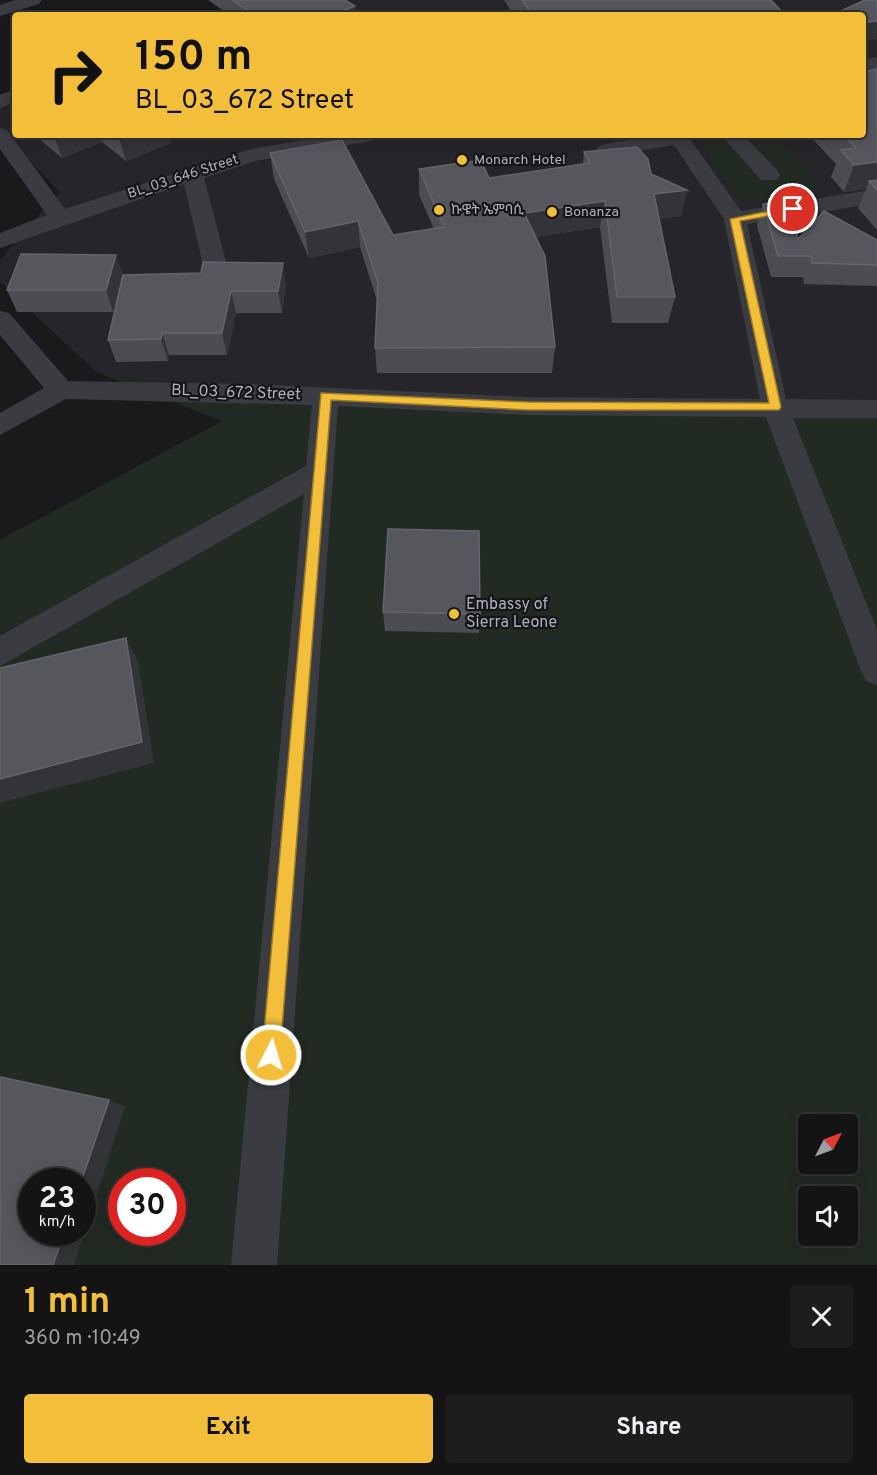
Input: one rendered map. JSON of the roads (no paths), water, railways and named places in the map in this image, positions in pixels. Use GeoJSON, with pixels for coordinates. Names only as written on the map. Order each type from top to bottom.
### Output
{"type":"FeatureCollection","features":[{"type":"Feature","properties":{"kind":"street"},"geometry":{"type":"LineString","coordinates":[[0,11],[33,0]]}},
{"type":"Feature","properties":{"kind":"street"},"geometry":{"type":"LineString","coordinates":[[0,134],[60,218]]}},
{"type":"Feature","properties":{"kind":"street"},"geometry":{"type":"LineString","coordinates":[[606,150],[672,138]]}},
{"type":"Feature","properties":{"kind":"street"},"geometry":{"type":"LineString","coordinates":[[679,138],[735,219],[775,407],[877,672]]}},
{"type":"Feature","properties":{"kind":"street"},"geometry":{"type":"LineString","coordinates":[[734,138],[769,175]]}},
{"type":"Feature","properties":{"kind":"street","name":"BL_03_646 Street"},"geometry":{"type":"LineString","coordinates":[[0,241],[192,173],[251,155],[322,139]]}},
{"type":"Feature","properties":{"kind":"street"},"geometry":{"type":"LineString","coordinates":[[192,173],[216,269]]}},
{"type":"Feature","properties":{"kind":"street"},"geometry":{"type":"LineString","coordinates":[[735,219],[877,196]]}},
{"type":"Feature","properties":{"kind":"street"},"geometry":{"type":"LineString","coordinates":[[0,319],[61,390],[0,425]]}},
{"type":"Feature","properties":{"kind":"street","name":"BL_03_672 Street"},"geometry":{"type":"LineString","coordinates":[[61,390],[326,396],[528,406],[877,409]]}},
{"type":"Feature","properties":{"kind":"street"},"geometry":{"type":"LineString","coordinates":[[254,1265],[326,396]]}},
{"type":"Feature","properties":{"kind":"street"},"geometry":{"type":"LineString","coordinates":[[0,652],[319,472]]}},
{"type":"Feature","properties":{"kind":"place","name":"Monarch Hotel"},"geometry":{"type":"Point","coordinates":[462,160]}},
{"type":"Feature","properties":{"kind":"place","name":"ኩዌት ኤምባሲ"},"geometry":{"type":"Point","coordinates":[439,210]}},
{"type":"Feature","properties":{"kind":"place","name":"Bonanza"},"geometry":{"type":"Point","coordinates":[552,212]}},
{"type":"Feature","properties":{"kind":"place","name":"Embassy of Sierra Leone"},"geometry":{"type":"Point","coordinates":[454,614]}}]}
